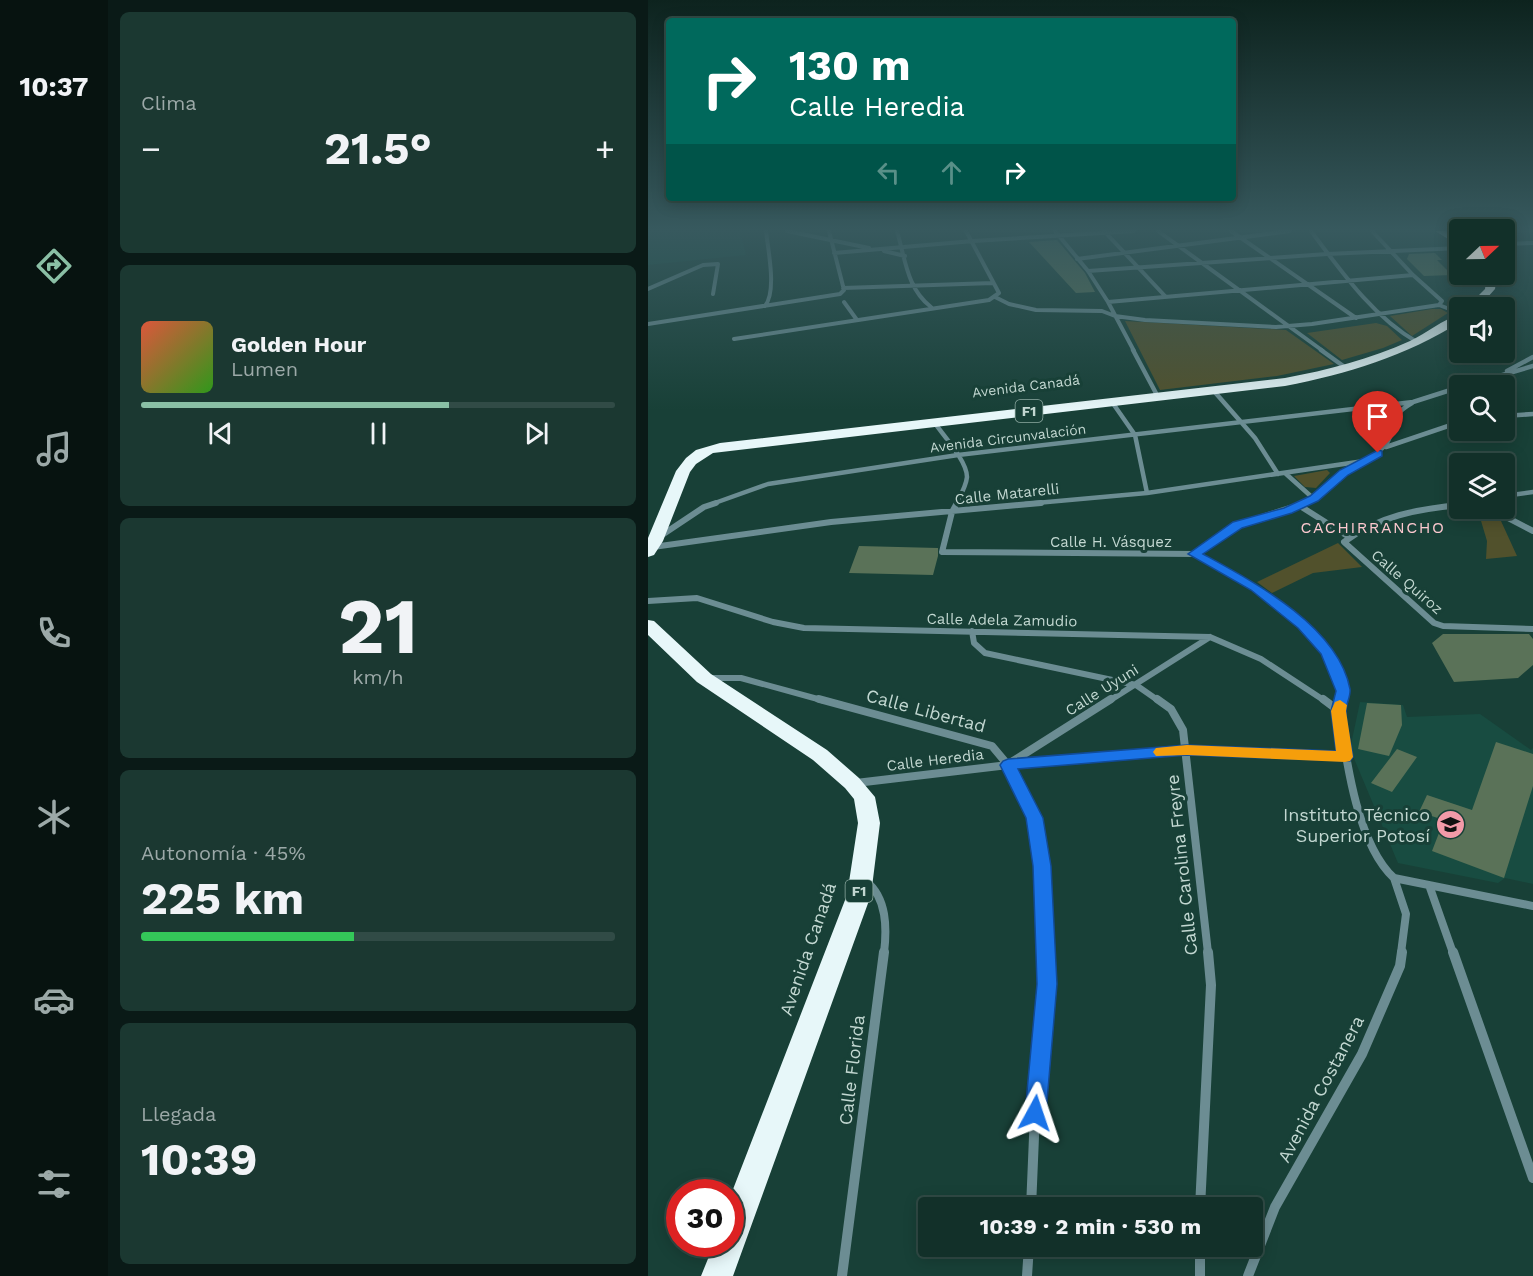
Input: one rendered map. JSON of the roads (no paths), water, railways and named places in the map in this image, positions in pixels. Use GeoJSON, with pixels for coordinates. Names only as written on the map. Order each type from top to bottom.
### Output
{"type":"FeatureCollection","features":[{"type":"Feature","properties":{"kind":"highway","name":"Avenida Canadá"},"geometry":{"type":"LineString","coordinates":[[652,546],[681,475],[691,460],[702,452],[749,443],[1285,382],[1346,368],[1418,342],[1449,322]]}},
{"type":"Feature","properties":{"kind":"highway","name":"Avenida Canadá"},"geometry":{"type":"LineString","coordinates":[[648,625],[704,678],[820,755],[852,783],[864,797],[869,823],[859,895],[744,1202]]}},
{"type":"Feature","properties":{"kind":"highway"},"geometry":{"type":"LineString","coordinates":[[717,1276],[724,1257]]}},
{"type":"Feature","properties":{"kind":"street"},"geometry":{"type":"LineString","coordinates":[[764,307],[770,302],[771,291]]}},
{"type":"Feature","properties":{"kind":"street"},"geometry":{"type":"LineString","coordinates":[[648,324],[840,294],[842,291]]}},
{"type":"Feature","properties":{"kind":"street"},"geometry":{"type":"LineString","coordinates":[[916,291],[922,302],[931,308]]}},
{"type":"Feature","properties":{"kind":"street"},"geometry":{"type":"LineString","coordinates":[[734,339],[979,302],[995,297],[999,293],[998,291]]}},
{"type":"Feature","properties":{"kind":"street"},"geometry":{"type":"LineString","coordinates":[[1100,291],[1158,397]]}},
{"type":"Feature","properties":{"kind":"street"},"geometry":{"type":"LineString","coordinates":[[1160,291],[1165,296]]}},
{"type":"Feature","properties":{"kind":"street"},"geometry":{"type":"LineString","coordinates":[[1108,302],[1233,291]]}},
{"type":"Feature","properties":{"kind":"street"},"geometry":{"type":"LineString","coordinates":[[1241,291],[1346,368]]}},
{"type":"Feature","properties":{"kind":"street"},"geometry":{"type":"LineString","coordinates":[[1316,291],[1357,318]]}},
{"type":"Feature","properties":{"kind":"street"},"geometry":{"type":"LineString","coordinates":[[1361,291],[1406,338],[1418,342]]}},
{"type":"Feature","properties":{"kind":"street"},"geometry":{"type":"LineString","coordinates":[[1429,291],[1449,308]]}},
{"type":"Feature","properties":{"kind":"street"},"geometry":{"type":"LineString","coordinates":[[995,297],[1009,304],[1036,310],[1102,311],[1115,316],[1287,326],[1357,318],[1441,303]]}},
{"type":"Feature","properties":{"kind":"street"},"geometry":{"type":"LineString","coordinates":[[844,302],[857,320]]}},
{"type":"Feature","properties":{"kind":"street"},"geometry":{"type":"LineString","coordinates":[[1504,373],[1533,357]]}},
{"type":"Feature","properties":{"kind":"street"},"geometry":{"type":"LineString","coordinates":[[1498,375],[1533,366]]}},
{"type":"Feature","properties":{"kind":"street"},"geometry":{"type":"LineString","coordinates":[[1213,390],[1241,421],[1281,474],[1314,499]]}},
{"type":"Feature","properties":{"kind":"street","name":"Avenida Circunvalación"},"geometry":{"type":"LineString","coordinates":[[652,546],[704,507],[768,484],[958,455],[1413,402],[1449,391]]}},
{"type":"Feature","properties":{"kind":"street"},"geometry":{"type":"LineString","coordinates":[[1112,402],[1135,435],[1147,493]]}},
{"type":"Feature","properties":{"kind":"street"},"geometry":{"type":"LineString","coordinates":[[1383,448],[1388,442],[1393,419],[1400,410],[1413,402]]}},
{"type":"Feature","properties":{"kind":"street"},"geometry":{"type":"LineString","coordinates":[[1515,415],[1533,414]]}},
{"type":"Feature","properties":{"kind":"street"},"geometry":{"type":"LineString","coordinates":[[934,422],[958,455],[967,474],[965,486],[952,512]]}},
{"type":"Feature","properties":{"kind":"street","name":"Calle H. Vásquez"},"geometry":{"type":"LineString","coordinates":[[952,512],[942,552],[1194,554],[1237,525],[1300,506],[1314,499],[1344,473],[1383,448],[1449,426]]}},
{"type":"Feature","properties":{"kind":"street","name":"Calle Matarelli"},"geometry":{"type":"LineString","coordinates":[[652,546],[831,522],[1147,493],[1364,461]]}},
{"type":"Feature","properties":{"kind":"street"},"geometry":{"type":"LineString","coordinates":[[1515,494],[1533,492]]}},
{"type":"Feature","properties":{"kind":"street","name":"Calle Quiroz"},"geometry":{"type":"LineString","coordinates":[[1300,506],[1346,539],[1434,623],[1443,626],[1533,629]]}},
{"type":"Feature","properties":{"kind":"street"},"geometry":{"type":"LineString","coordinates":[[1346,539],[1395,515],[1425,508],[1449,506]]}},
{"type":"Feature","properties":{"kind":"street"},"geometry":{"type":"LineString","coordinates":[[1510,519],[1533,531]]}},
{"type":"Feature","properties":{"kind":"street"},"geometry":{"type":"LineString","coordinates":[[1194,554],[1255,587],[1303,625],[1328,653],[1343,691],[1339,711],[1350,783],[1371,845],[1383,868],[1394,878],[1533,906]]}},
{"type":"Feature","properties":{"kind":"street","name":"Calle Adela Zamudio"},"geometry":{"type":"LineString","coordinates":[[648,601],[697,598],[772,622],[804,628],[1210,637],[1234,644],[1294,678],[1339,711]]}},
{"type":"Feature","properties":{"kind":"street","name":"Calle Carolina Freyre"},"geometry":{"type":"LineString","coordinates":[[972,632],[974,643],[985,653],[1136,685],[1171,709],[1183,730],[1211,985],[1201,1197]]}},
{"type":"Feature","properties":{"kind":"street","name":"Calle Uyuni"},"geometry":{"type":"LineString","coordinates":[[1008,765],[1210,637]]}},
{"type":"Feature","properties":{"kind":"street","name":"Calle Libertad"},"geometry":{"type":"LineString","coordinates":[[704,678],[741,678],[992,746],[1008,765],[1035,818],[1042,866],[1047,984],[1035,1113],[1031,1197]]}},
{"type":"Feature","properties":{"kind":"street","name":"Calle Heredia"},"geometry":{"type":"LineString","coordinates":[[852,783],[1008,765],[1187,750],[1345,757]]}},
{"type":"Feature","properties":{"kind":"street","name":"Calle Florida"},"geometry":{"type":"LineString","coordinates":[[842,1276],[886,939],[883,908],[877,888],[861,877]]}},
{"type":"Feature","properties":{"kind":"street","name":"Avenida Costanera"},"geometry":{"type":"LineString","coordinates":[[1248,1276],[1275,1208],[1362,1054],[1400,966],[1406,914],[1394,878]]}},
{"type":"Feature","properties":{"kind":"street"},"geometry":{"type":"LineString","coordinates":[[1429,885],[1533,1178]]}},
{"type":"Feature","properties":{"kind":"street"},"geometry":{"type":"LineString","coordinates":[[1027,1276],[1028,1257]]}},
{"type":"Feature","properties":{"kind":"street"},"geometry":{"type":"LineString","coordinates":[[1200,1257],[1200,1276]]}},
{"type":"Feature","properties":{"kind":"place","name":"Instituto Técnico Superior Potosí"},"geometry":{"type":"Point","coordinates":[1451,825]}},
{"type":"Feature","properties":{"kind":"district","name":"CACHIRRANCHO"},"geometry":{"type":"Point","coordinates":[1373,527]}}]}
